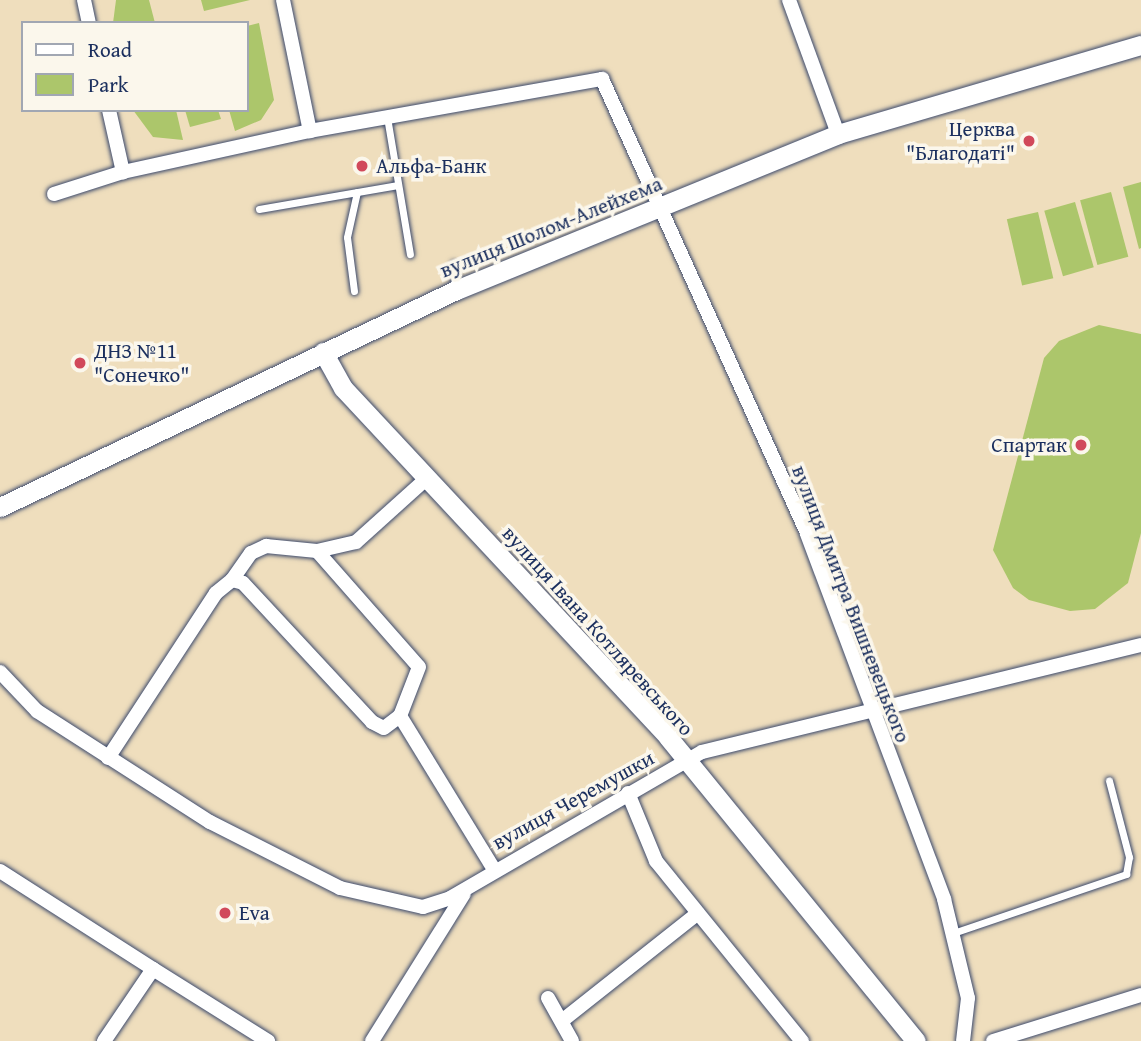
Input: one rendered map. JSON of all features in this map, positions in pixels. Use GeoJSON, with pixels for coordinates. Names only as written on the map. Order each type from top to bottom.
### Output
{"type":"FeatureCollection","features":[{"type":"Feature","properties":{"kind":"street"},"geometry":{"type":"LineString","coordinates":[[84,0],[89,21]]}},
{"type":"Feature","properties":{"kind":"street"},"geometry":{"type":"LineString","coordinates":[[283,0],[310,131]]}},
{"type":"Feature","properties":{"kind":"street"},"geometry":{"type":"LineString","coordinates":[[789,0],[838,134]]}},
{"type":"Feature","properties":{"kind":"street","name":"вулиця Шолом-Алейхема"},"geometry":{"type":"LineString","coordinates":[[0,507],[456,290],[838,134],[1141,45]]}},
{"type":"Feature","properties":{"kind":"street","name":"вулиця Дмитра Вишневецького"},"geometry":{"type":"LineString","coordinates":[[387,117],[602,79],[807,534],[868,711],[956,932],[968,998],[963,1041]]}},
{"type":"Feature","properties":{"kind":"street"},"geometry":{"type":"LineString","coordinates":[[109,112],[123,172]]}},
{"type":"Feature","properties":{"kind":"street"},"geometry":{"type":"LineString","coordinates":[[54,194],[123,172],[387,117]]}},
{"type":"Feature","properties":{"kind":"street","name":"вулиця Івана Котляревського"},"geometry":{"type":"LineString","coordinates":[[323,352],[343,388],[684,761],[916,1041]]}},
{"type":"Feature","properties":{"kind":"street"},"geometry":{"type":"LineString","coordinates":[[108,758],[216,593],[232,580],[251,553],[266,546],[317,551],[356,542],[427,478]]}},
{"type":"Feature","properties":{"kind":"street"},"geometry":{"type":"LineString","coordinates":[[232,580],[250,586],[372,722],[384,727],[400,716],[419,667],[317,551]]}},
{"type":"Feature","properties":{"kind":"street","name":"вулиця Черемушки"},"geometry":{"type":"LineString","coordinates":[[0,672],[37,711],[210,822],[340,888],[423,907],[474,883],[493,869],[684,761],[868,711],[1141,645]]}},
{"type":"Feature","properties":{"kind":"street"},"geometry":{"type":"LineString","coordinates":[[400,716],[493,869]]}},
{"type":"Feature","properties":{"kind":"street"},"geometry":{"type":"LineString","coordinates":[[628,793],[656,861],[802,1041]]}},
{"type":"Feature","properties":{"kind":"street"},"geometry":{"type":"LineString","coordinates":[[0,871],[268,1041]]}},
{"type":"Feature","properties":{"kind":"street","name":"вулиця Черемушки"},"geometry":{"type":"LineString","coordinates":[[372,1041],[474,883]]}},
{"type":"Feature","properties":{"kind":"street"},"geometry":{"type":"LineString","coordinates":[[563,1020],[698,913]]}},
{"type":"Feature","properties":{"kind":"street"},"geometry":{"type":"LineString","coordinates":[[104,1041],[153,969]]}},
{"type":"Feature","properties":{"kind":"street"},"geometry":{"type":"LineString","coordinates":[[993,1041],[1141,995]]}},
{"type":"Feature","properties":{"kind":"street"},"geometry":{"type":"LineString","coordinates":[[548,998],[563,1020],[572,1041]]}},
{"type":"Feature","properties":{"kind":"lane"},"geometry":{"type":"LineString","coordinates":[[387,117],[410,254]]}},
{"type":"Feature","properties":{"kind":"lane"},"geometry":{"type":"LineString","coordinates":[[259,209],[398,185]]}},
{"type":"Feature","properties":{"kind":"lane"},"geometry":{"type":"LineString","coordinates":[[354,290],[347,237],[357,192]]}},
{"type":"Feature","properties":{"kind":"lane"},"geometry":{"type":"LineString","coordinates":[[454,264],[456,290]]}},
{"type":"Feature","properties":{"kind":"lane"},"geometry":{"type":"LineString","coordinates":[[956,932],[1126,874],[1129,857],[1109,781]]}},
{"type":"Feature","properties":{"kind":"green space"},"geometry":{"type":"Polygon","coordinates":[[[116,0],[149,0],[154,21],[113,21],[116,0]]]}},
{"type":"Feature","properties":{"kind":"green space"},"geometry":{"type":"Polygon","coordinates":[[[201,0],[250,0],[204,11],[201,0]]]}},
{"type":"Feature","properties":{"kind":"green space"},"geometry":{"type":"Polygon","coordinates":[[[259,23],[274,100],[261,120],[235,131],[230,112],[248,112],[248,26],[259,23]]]}},
{"type":"Feature","properties":{"kind":"green space"},"geometry":{"type":"Polygon","coordinates":[[[134,112],[176,112],[183,140],[153,137],[134,112]]]}},
{"type":"Feature","properties":{"kind":"green space"},"geometry":{"type":"Polygon","coordinates":[[[186,112],[219,112],[221,119],[190,127],[186,112]]]}},
{"type":"Feature","properties":{"kind":"green space"},"geometry":{"type":"Polygon","coordinates":[[[1141,182],[1141,248],[1139,249],[1123,187],[1141,182]]]}},
{"type":"Feature","properties":{"kind":"green space"},"geometry":{"type":"Polygon","coordinates":[[[1111,192],[1128,257],[1097,265],[1080,200],[1111,192]]]}},
{"type":"Feature","properties":{"kind":"green space"},"geometry":{"type":"Polygon","coordinates":[[[1075,202],[1094,267],[1063,276],[1044,211],[1075,202]]]}},
{"type":"Feature","properties":{"kind":"green space"},"geometry":{"type":"Polygon","coordinates":[[[1038,212],[1053,278],[1022,285],[1007,219],[1038,212]]]}},
{"type":"Feature","properties":{"kind":"green space","name":"Спартак"},"geometry":{"type":"Polygon","coordinates":[[[1099,325],[1141,334],[1141,533],[1128,583],[1095,609],[1070,611],[1029,600],[1013,588],[993,550],[1044,358],[1059,341],[1099,325]]]}},
{"type":"Feature","properties":{"kind":"place","name":"Церква \"Благодаті\""},"geometry":{"type":"Point","coordinates":[1029,141]}},
{"type":"Feature","properties":{"kind":"place","name":"Альфа-Банк"},"geometry":{"type":"Point","coordinates":[362,166]}},
{"type":"Feature","properties":{"kind":"place","name":"ДНЗ №11 \"Сонечко\""},"geometry":{"type":"Point","coordinates":[80,363]}},
{"type":"Feature","properties":{"kind":"place","name":"Спартак"},"geometry":{"type":"Point","coordinates":[1081,445]}},
{"type":"Feature","properties":{"kind":"place","name":"Eva"},"geometry":{"type":"Point","coordinates":[225,913]}}]}
